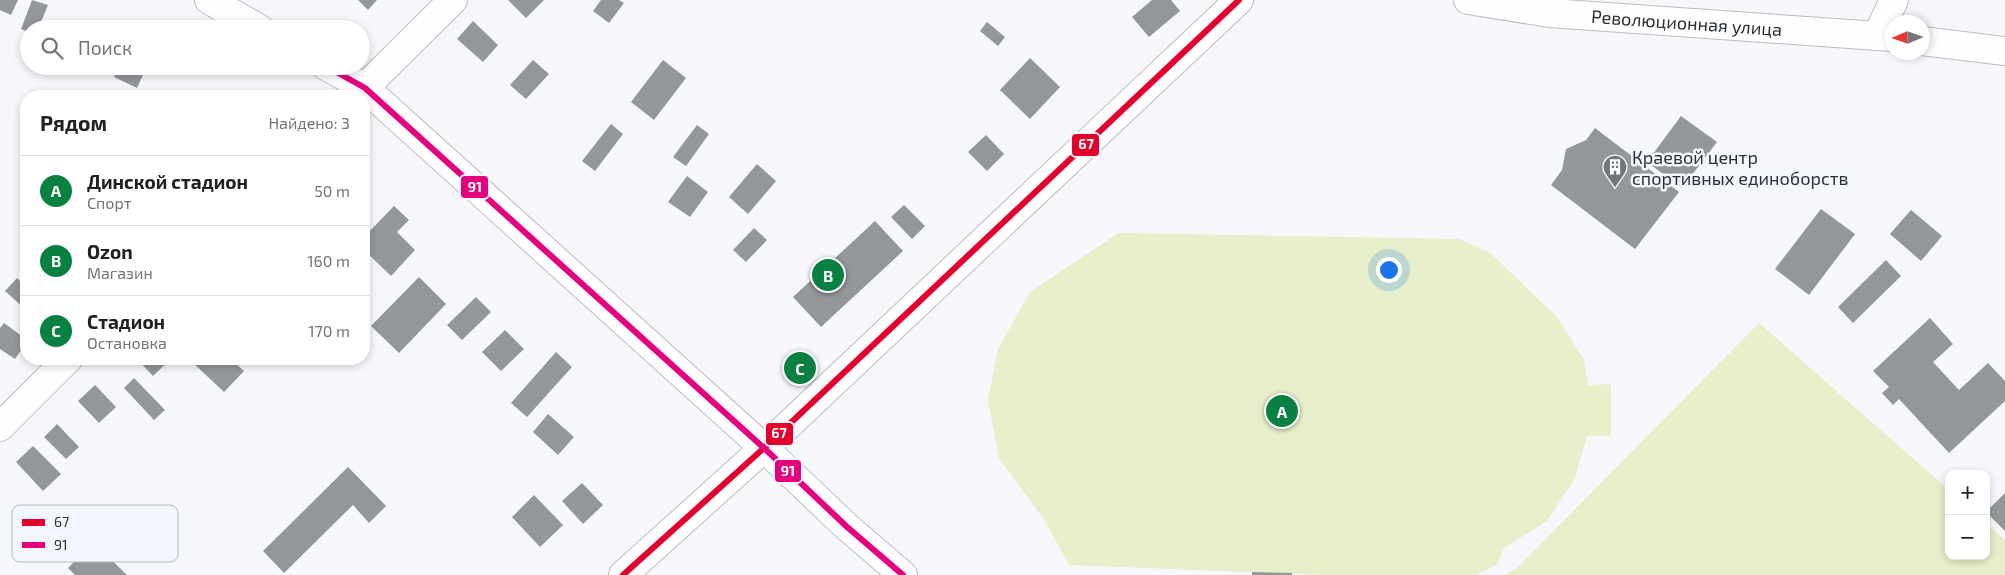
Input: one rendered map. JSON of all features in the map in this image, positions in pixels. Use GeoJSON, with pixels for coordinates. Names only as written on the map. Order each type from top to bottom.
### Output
{"type":"FeatureCollection","features":[{"type":"Feature","properties":{"kind":"street"},"geometry":{"type":"LineString","coordinates":[[209,0],[244,20]]}},
{"type":"Feature","properties":{"kind":"street"},"geometry":{"type":"LineString","coordinates":[[363,90],[453,0]]}},
{"type":"Feature","properties":{"kind":"street"},"geometry":{"type":"LineString","coordinates":[[623,575],[764,448],[1240,0]]}},
{"type":"Feature","properties":{"kind":"street","name":"Революционная улица"},"geometry":{"type":"LineString","coordinates":[[1468,0],[1550,13],[1885,37]]}},
{"type":"Feature","properties":{"kind":"street"},"geometry":{"type":"LineString","coordinates":[[1890,15],[1894,0]]}},
{"type":"Feature","properties":{"kind":"street"},"geometry":{"type":"LineString","coordinates":[[1930,42],[2005,50]]}},
{"type":"Feature","properties":{"kind":"street"},"geometry":{"type":"LineString","coordinates":[[338,75],[358,90]]}},
{"type":"Feature","properties":{"kind":"street"},"geometry":{"type":"LineString","coordinates":[[370,100],[764,448],[846,526],[903,575]]}},
{"type":"Feature","properties":{"kind":"street"},"geometry":{"type":"LineString","coordinates":[[0,427],[62,365]]}},
{"type":"Feature","properties":{"kind":"green space"},"geometry":{"type":"Polygon","coordinates":[[[1119,233],[1459,239],[1489,252],[1557,317],[1584,360],[1588,385],[1611,384],[1611,436],[1587,436],[1575,478],[1547,521],[1504,548],[1497,565],[1476,575],[1326,575],[1069,565],[1045,521],[999,458],[988,400],[998,349],[1030,292],[1119,233]]]}},
{"type":"Feature","properties":{"kind":"green space"},"geometry":{"type":"Polygon","coordinates":[[[1759,323],[1945,486],[1945,560],[1990,560],[1990,527],[2005,540],[2005,575],[1504,575],[1515,570],[1759,323]]]}},
{"type":"Feature","properties":{"kind":"building"},"geometry":{"type":"Polygon","coordinates":[[[0,0],[18,0],[11,15],[0,10],[0,0]]]}},
{"type":"Feature","properties":{"kind":"building"},"geometry":{"type":"Polygon","coordinates":[[[32,0],[48,5],[42,20],[24,20],[32,0]]]}},
{"type":"Feature","properties":{"kind":"building"},"geometry":{"type":"Polygon","coordinates":[[[358,0],[377,0],[368,10],[358,0]]]}},
{"type":"Feature","properties":{"kind":"building"},"geometry":{"type":"Polygon","coordinates":[[[508,0],[544,0],[526,18],[508,0]]]}},
{"type":"Feature","properties":{"kind":"building"},"geometry":{"type":"Polygon","coordinates":[[[601,0],[619,0],[624,3],[609,23],[593,11],[601,0]]]}},
{"type":"Feature","properties":{"kind":"building"},"geometry":{"type":"Polygon","coordinates":[[[1152,0],[1171,0],[1180,11],[1149,37],[1132,17],[1152,0]]]}},
{"type":"Feature","properties":{"kind":"building"},"geometry":{"type":"Polygon","coordinates":[[[473,21],[498,45],[483,62],[457,39],[473,21]]]}},
{"type":"Feature","properties":{"kind":"building"},"geometry":{"type":"Polygon","coordinates":[[[987,22],[1005,37],[998,46],[980,31],[987,22]]]}},
{"type":"Feature","properties":{"kind":"building"},"geometry":{"type":"Polygon","coordinates":[[[1030,58],[1060,87],[1030,119],[1000,90],[1030,58]]]}},
{"type":"Feature","properties":{"kind":"building"},"geometry":{"type":"Polygon","coordinates":[[[533,60],[549,74],[526,99],[510,85],[533,60]]]}},
{"type":"Feature","properties":{"kind":"building"},"geometry":{"type":"Polygon","coordinates":[[[663,60],[686,78],[654,120],[631,102],[663,60]]]}},
{"type":"Feature","properties":{"kind":"building"},"geometry":{"type":"Polygon","coordinates":[[[115,75],[143,75],[137,88],[114,77],[115,75]]]}},
{"type":"Feature","properties":{"kind":"building"},"geometry":{"type":"Polygon","coordinates":[[[1681,116],[1717,142],[1682,188],[1647,162],[1681,116]]]}},
{"type":"Feature","properties":{"kind":"building"},"geometry":{"type":"Polygon","coordinates":[[[611,124],[623,134],[595,171],[582,161],[611,124]]]}},
{"type":"Feature","properties":{"kind":"building"},"geometry":{"type":"Polygon","coordinates":[[[697,125],[709,134],[686,166],[673,157],[697,125]]]}},
{"type":"Feature","properties":{"kind":"building","name":"Краевой центр спортивных единоборств"},"geometry":{"type":"Polygon","coordinates":[[[1595,128],[1679,192],[1635,249],[1551,185],[1562,170],[1566,149],[1586,140],[1595,128]]]}},
{"type":"Feature","properties":{"kind":"building"},"geometry":{"type":"Polygon","coordinates":[[[986,135],[1004,154],[987,171],[968,152],[986,135]]]}},
{"type":"Feature","properties":{"kind":"building"},"geometry":{"type":"Polygon","coordinates":[[[757,164],[776,181],[748,214],[729,197],[757,164]]]}},
{"type":"Feature","properties":{"kind":"building"},"geometry":{"type":"Polygon","coordinates":[[[687,176],[708,192],[690,217],[668,202],[687,176]]]}},
{"type":"Feature","properties":{"kind":"building"},"geometry":{"type":"Polygon","coordinates":[[[904,205],[925,226],[912,239],[891,217],[904,205]]]}},
{"type":"Feature","properties":{"kind":"building"},"geometry":{"type":"Polygon","coordinates":[[[394,206],[409,220],[397,232],[415,250],[391,276],[370,256],[370,231],[394,206]]]}},
{"type":"Feature","properties":{"kind":"building"},"geometry":{"type":"Polygon","coordinates":[[[1821,209],[1855,234],[1809,295],[1775,269],[1821,209]]]}},
{"type":"Feature","properties":{"kind":"building"},"geometry":{"type":"Polygon","coordinates":[[[1911,210],[1942,236],[1921,261],[1890,234],[1911,210]]]}},
{"type":"Feature","properties":{"kind":"building"},"geometry":{"type":"Polygon","coordinates":[[[875,221],[903,251],[821,327],[793,297],[875,221]]]}},
{"type":"Feature","properties":{"kind":"building"},"geometry":{"type":"Polygon","coordinates":[[[754,228],[767,240],[746,262],[733,250],[754,228]]]}},
{"type":"Feature","properties":{"kind":"building"},"geometry":{"type":"Polygon","coordinates":[[[1886,260],[1901,276],[1853,323],[1838,307],[1886,260]]]}},
{"type":"Feature","properties":{"kind":"building"},"geometry":{"type":"Polygon","coordinates":[[[419,277],[446,304],[399,353],[371,326],[419,277]]]}},
{"type":"Feature","properties":{"kind":"building"},"geometry":{"type":"Polygon","coordinates":[[[17,278],[20,281],[20,305],[5,291],[17,278]]]}},
{"type":"Feature","properties":{"kind":"building"},"geometry":{"type":"Polygon","coordinates":[[[476,297],[491,312],[462,340],[447,325],[476,297]]]}},
{"type":"Feature","properties":{"kind":"building"},"geometry":{"type":"Polygon","coordinates":[[[1930,318],[1953,344],[1933,362],[1959,390],[1988,363],[2005,381],[2005,401],[1949,453],[1899,399],[1893,405],[1882,393],[1889,387],[1873,371],[1930,318]]]}},
{"type":"Feature","properties":{"kind":"building"},"geometry":{"type":"Polygon","coordinates":[[[4,323],[20,335],[20,352],[15,359],[0,349],[0,328],[4,323]]]}},
{"type":"Feature","properties":{"kind":"building"},"geometry":{"type":"Polygon","coordinates":[[[505,330],[524,349],[501,371],[482,352],[505,330]]]}},
{"type":"Feature","properties":{"kind":"building"},"geometry":{"type":"Polygon","coordinates":[[[556,352],[572,367],[527,417],[511,403],[556,352]]]}},
{"type":"Feature","properties":{"kind":"building"},"geometry":{"type":"Polygon","coordinates":[[[143,365],[165,365],[153,376],[143,365]]]}},
{"type":"Feature","properties":{"kind":"building"},"geometry":{"type":"Polygon","coordinates":[[[195,365],[238,365],[244,371],[224,392],[195,365]]]}},
{"type":"Feature","properties":{"kind":"building"},"geometry":{"type":"Polygon","coordinates":[[[134,378],[165,410],[154,420],[124,388],[134,378]]]}},
{"type":"Feature","properties":{"kind":"building"},"geometry":{"type":"Polygon","coordinates":[[[95,385],[116,407],[99,423],[78,401],[95,385]]]}},
{"type":"Feature","properties":{"kind":"building"},"geometry":{"type":"Polygon","coordinates":[[[548,414],[574,437],[558,455],[533,432],[548,414]]]}},
{"type":"Feature","properties":{"kind":"building"},"geometry":{"type":"Polygon","coordinates":[[[57,424],[79,447],[66,459],[44,437],[57,424]]]}},
{"type":"Feature","properties":{"kind":"building"},"geometry":{"type":"Polygon","coordinates":[[[33,446],[61,474],[43,491],[16,462],[33,446]]]}},
{"type":"Feature","properties":{"kind":"building"},"geometry":{"type":"Polygon","coordinates":[[[348,467],[386,506],[369,523],[353,505],[284,573],[263,551],[348,467]]]}},
{"type":"Feature","properties":{"kind":"building"},"geometry":{"type":"Polygon","coordinates":[[[582,483],[603,505],[583,524],[562,501],[582,483]]]}},
{"type":"Feature","properties":{"kind":"building"},"geometry":{"type":"Polygon","coordinates":[[[2005,493],[2005,531],[1990,516],[1990,508],[2005,493]]]}},
{"type":"Feature","properties":{"kind":"building"},"geometry":{"type":"Polygon","coordinates":[[[534,495],[563,525],[540,547],[512,517],[534,495]]]}},
{"type":"Feature","properties":{"kind":"building"},"geometry":{"type":"Polygon","coordinates":[[[74,562],[114,562],[127,575],[75,575],[68,568],[74,562]]]}},
{"type":"Feature","properties":{"kind":"building"},"geometry":{"type":"Polygon","coordinates":[[[1252,572],[1292,573],[1292,575],[1252,575],[1252,572]]]}},
{"type":"Feature","properties":{"kind":"transit line","name":"67"},"geometry":{"type":"LineString","coordinates":[[623,575],[764,448],[1239,0]]}},
{"type":"Feature","properties":{"kind":"transit line","name":"91"},"geometry":{"type":"LineString","coordinates":[[342,75],[367,90]]}},
{"type":"Feature","properties":{"kind":"transit line","name":"91"},"geometry":{"type":"LineString","coordinates":[[370,93],[764,448],[846,526],[903,575]]}},
{"type":"Feature","properties":{"kind":"place","name":"Краевой центр спортивных единоборств"},"geometry":{"type":"Point","coordinates":[1615,188]}},
{"type":"Feature","properties":{"kind":"place","name":"Ozon"},"geometry":{"type":"Point","coordinates":[828,275]}},
{"type":"Feature","properties":{"kind":"place","name":"Стадион"},"geometry":{"type":"Point","coordinates":[800,368]}},
{"type":"Feature","properties":{"kind":"place","name":"Динской стадион"},"geometry":{"type":"Point","coordinates":[1282,411]}}]}
